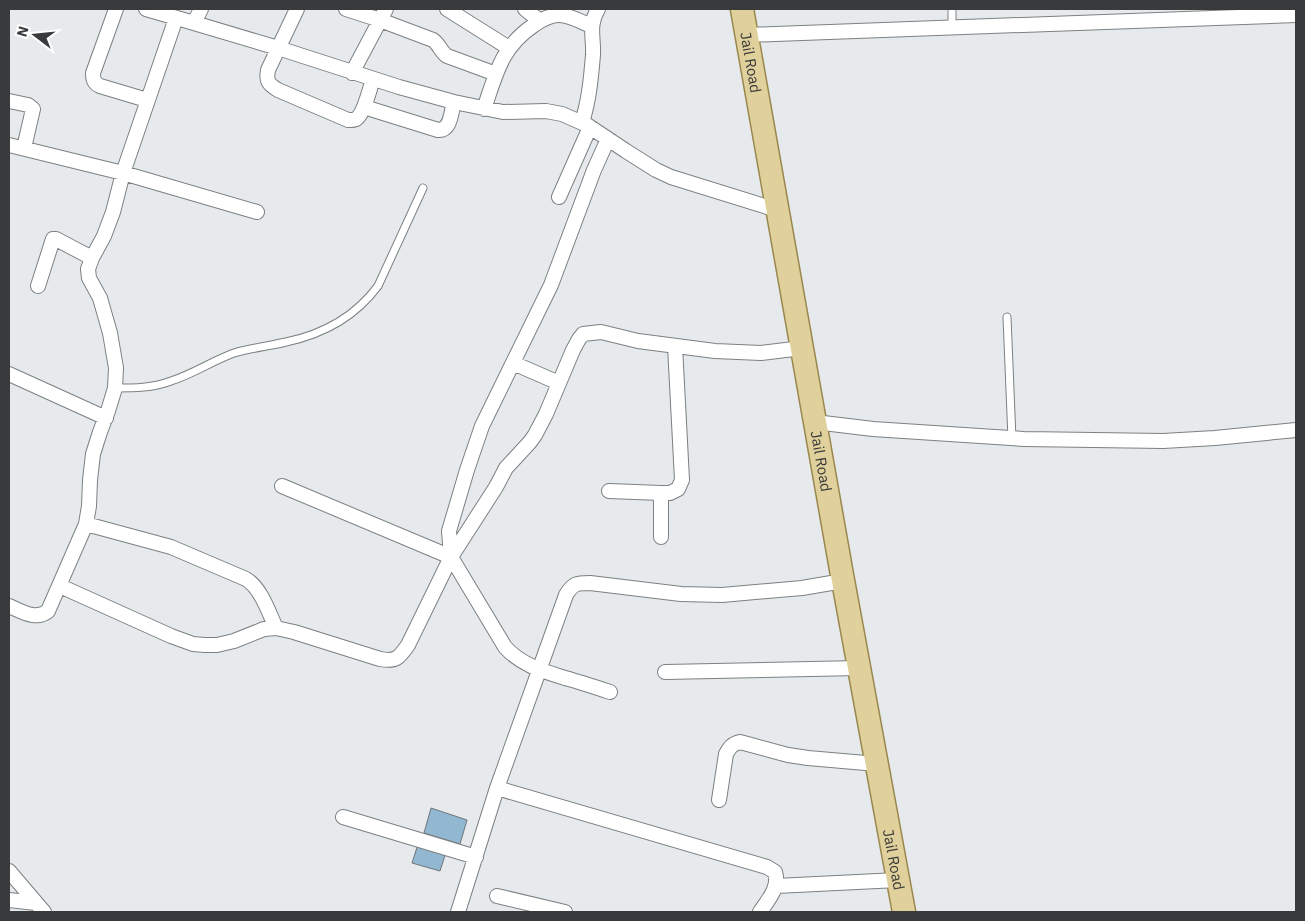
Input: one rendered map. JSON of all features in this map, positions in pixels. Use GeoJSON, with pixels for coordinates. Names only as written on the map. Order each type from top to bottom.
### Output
{"type":"FeatureCollection","features":[{"type":"Feature","properties":{"kind":"main road","name":"Jail Road"},"geometry":{"type":"LineString","coordinates":[[742,9],[843,581],[904,912]]}},
{"type":"Feature","properties":{"kind":"street"},"geometry":{"type":"LineString","coordinates":[[116,9],[93,73],[93,79],[100,86],[147,100]]}},
{"type":"Feature","properties":{"kind":"street"},"geometry":{"type":"LineString","coordinates":[[146,9],[278,48],[352,73],[454,102],[512,112],[546,111],[562,114],[586,125],[656,170],[671,177],[777,210]]}},
{"type":"Feature","properties":{"kind":"street"},"geometry":{"type":"LineString","coordinates":[[194,23],[201,9]]}},
{"type":"Feature","properties":{"kind":"street"},"geometry":{"type":"LineString","coordinates":[[297,9],[268,70],[267,79],[269,85],[348,120],[354,120],[359,117],[364,107],[373,79]]}},
{"type":"Feature","properties":{"kind":"street"},"geometry":{"type":"LineString","coordinates":[[346,9],[383,14],[438,43],[443,53],[447,56],[496,74]]}},
{"type":"Feature","properties":{"kind":"street"},"geometry":{"type":"LineString","coordinates":[[447,9],[509,48]]}},
{"type":"Feature","properties":{"kind":"street"},"geometry":{"type":"LineString","coordinates":[[525,9],[540,21]]}},
{"type":"Feature","properties":{"kind":"street"},"geometry":{"type":"LineString","coordinates":[[559,197],[586,125],[593,55],[592,26],[598,9]]}},
{"type":"Feature","properties":{"kind":"street"},"geometry":{"type":"LineString","coordinates":[[352,73],[383,14]]}},
{"type":"Feature","properties":{"kind":"street"},"geometry":{"type":"LineString","coordinates":[[484,108],[504,57],[509,48],[521,35],[540,21],[559,15],[592,26]]}},
{"type":"Feature","properties":{"kind":"street"},"geometry":{"type":"LineString","coordinates":[[746,35],[1296,15]]}},
{"type":"Feature","properties":{"kind":"street"},"geometry":{"type":"LineString","coordinates":[[9,606],[39,616],[44,615],[48,611],[86,524],[93,454],[115,388],[116,368],[110,333],[100,298],[89,278],[88,269],[113,212],[123,173],[176,18]]}},
{"type":"Feature","properties":{"kind":"street"},"geometry":{"type":"LineString","coordinates":[[9,101],[33,108],[24,148]]}},
{"type":"Feature","properties":{"kind":"street"},"geometry":{"type":"LineString","coordinates":[[364,107],[443,130],[448,123],[454,102]]}},
{"type":"Feature","properties":{"kind":"street"},"geometry":{"type":"LineString","coordinates":[[608,139],[594,170],[550,285],[482,426],[469,462],[449,531],[451,557],[505,647],[512,655],[539,670],[610,692]]}},
{"type":"Feature","properties":{"kind":"street"},"geometry":{"type":"LineString","coordinates":[[9,145],[123,173],[257,212]]}},
{"type":"Feature","properties":{"kind":"street"},"geometry":{"type":"LineString","coordinates":[[38,286],[53,239],[92,258]]}},
{"type":"Feature","properties":{"kind":"street"},"geometry":{"type":"LineString","coordinates":[[60,586],[193,644],[218,645],[276,628],[391,661],[401,656],[408,645],[451,557],[506,468],[535,435],[573,350],[583,334],[601,332],[638,341],[714,351],[761,353],[802,348]]}},
{"type":"Feature","properties":{"kind":"street"},"geometry":{"type":"LineString","coordinates":[[609,491],[670,493],[678,489],[682,480],[675,346]]}},
{"type":"Feature","properties":{"kind":"street"},"geometry":{"type":"LineString","coordinates":[[513,364],[559,383]]}},
{"type":"Feature","properties":{"kind":"street"},"geometry":{"type":"LineString","coordinates":[[9,374],[106,418]]}},
{"type":"Feature","properties":{"kind":"street"},"geometry":{"type":"LineString","coordinates":[[815,422],[873,429],[1012,439],[1163,442],[1296,430]]}},
{"type":"Feature","properties":{"kind":"street"},"geometry":{"type":"LineString","coordinates":[[282,486],[451,557]]}},
{"type":"Feature","properties":{"kind":"street"},"geometry":{"type":"LineString","coordinates":[[661,493],[661,537]]}},
{"type":"Feature","properties":{"kind":"street"},"geometry":{"type":"LineString","coordinates":[[86,524],[171,547],[246,579],[258,591],[276,628]]}},
{"type":"Feature","properties":{"kind":"street"},"geometry":{"type":"LineString","coordinates":[[458,912],[498,788],[566,595],[571,586],[579,583],[590,583],[681,594],[722,595],[802,588],[843,581]]}},
{"type":"Feature","properties":{"kind":"street"},"geometry":{"type":"LineString","coordinates":[[665,672],[860,668]]}},
{"type":"Feature","properties":{"kind":"street"},"geometry":{"type":"LineString","coordinates":[[719,800],[726,754],[733,744],[740,742],[788,755],[877,764]]}},
{"type":"Feature","properties":{"kind":"street"},"geometry":{"type":"LineString","coordinates":[[498,788],[766,867],[775,872],[777,878],[776,886],[760,912]]}},
{"type":"Feature","properties":{"kind":"street"},"geometry":{"type":"LineString","coordinates":[[343,817],[476,857]]}},
{"type":"Feature","properties":{"kind":"street"},"geometry":{"type":"LineString","coordinates":[[9,871],[40,908]]}},
{"type":"Feature","properties":{"kind":"street"},"geometry":{"type":"LineString","coordinates":[[776,886],[898,880]]}},
{"type":"Feature","properties":{"kind":"street"},"geometry":{"type":"LineString","coordinates":[[497,896],[565,912]]}},
{"type":"Feature","properties":{"kind":"street"},"geometry":{"type":"LineString","coordinates":[[9,900],[40,908]]}},
{"type":"Feature","properties":{"kind":"lane"},"geometry":{"type":"LineString","coordinates":[[952,9],[952,28]]}},
{"type":"Feature","properties":{"kind":"lane"},"geometry":{"type":"LineString","coordinates":[[115,388],[146,387],[170,382],[236,353],[310,336],[333,326],[368,300],[378,286],[423,188]]}},
{"type":"Feature","properties":{"kind":"lane"},"geometry":{"type":"LineString","coordinates":[[1007,317],[1012,439]]}},
{"type":"Feature","properties":{"kind":"building"},"geometry":{"type":"Polygon","coordinates":[[[431,808],[467,820],[460,844],[424,833],[431,808]]]}},
{"type":"Feature","properties":{"kind":"building"},"geometry":{"type":"Polygon","coordinates":[[[419,841],[447,849],[440,871],[412,863],[419,841]]]}}]}
